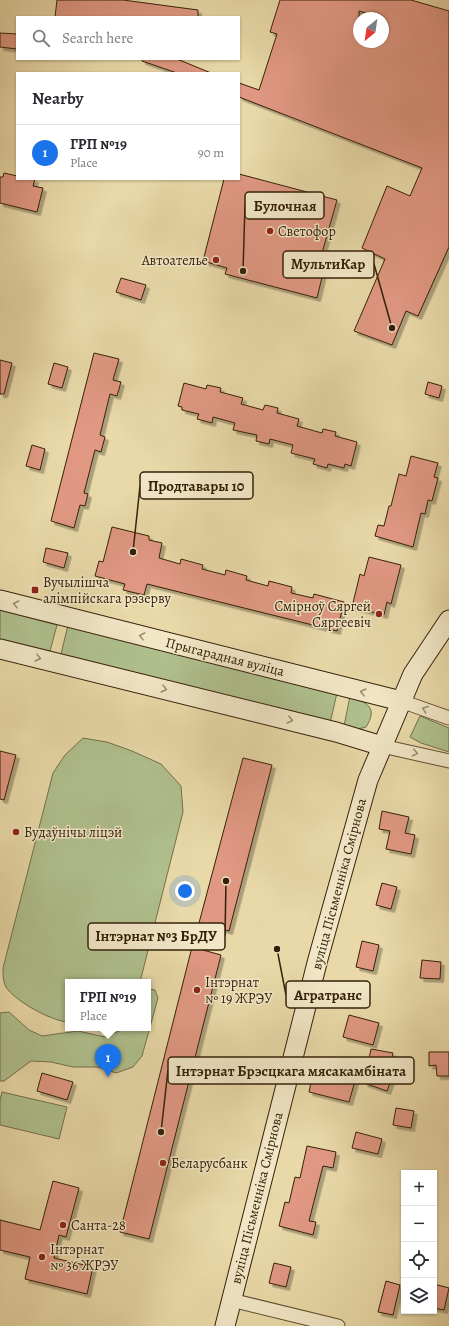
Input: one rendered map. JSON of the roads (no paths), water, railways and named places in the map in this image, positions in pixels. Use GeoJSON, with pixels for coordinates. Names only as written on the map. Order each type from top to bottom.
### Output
{"type":"FeatureCollection","features":[{"type":"Feature","properties":{"kind":"street","name":"Прыгарадная вуліца"},"geometry":{"type":"LineString","coordinates":[[0,600],[401,701],[449,718]]}},
{"type":"Feature","properties":{"kind":"street","name":"вуліца Пісьменніка Смірнова"},"geometry":{"type":"LineString","coordinates":[[224,1326],[318,959],[368,780],[413,674],[449,620]]}},
{"type":"Feature","properties":{"kind":"street"},"geometry":{"type":"LineString","coordinates":[[0,649],[336,732],[382,746],[449,761]]}},
{"type":"Feature","properties":{"kind":"street"},"geometry":{"type":"LineString","coordinates":[[231,1300],[338,1326]]}},
{"type":"Feature","properties":{"kind":"place","name":"Светофор"},"geometry":{"type":"Point","coordinates":[270,231]}},
{"type":"Feature","properties":{"kind":"place","name":"Автоателье"},"geometry":{"type":"Point","coordinates":[216,260]}},
{"type":"Feature","properties":{"kind":"place","name":"Булочная"},"geometry":{"type":"Point","coordinates":[243,271]}},
{"type":"Feature","properties":{"kind":"place","name":"МультиКар"},"geometry":{"type":"Point","coordinates":[392,328]}},
{"type":"Feature","properties":{"kind":"place","name":"Продтавары 10"},"geometry":{"type":"Point","coordinates":[133,552]}},
{"type":"Feature","properties":{"kind":"place","name":"Вучылішча алімпійскага рэзерву"},"geometry":{"type":"Point","coordinates":[35,590]}},
{"type":"Feature","properties":{"kind":"place","name":"Смірноў Сяргей Сяргеевіч"},"geometry":{"type":"Point","coordinates":[379,614]}},
{"type":"Feature","properties":{"kind":"place","name":"Будаўнічы ліцэй"},"geometry":{"type":"Point","coordinates":[16,832]}},
{"type":"Feature","properties":{"kind":"place","name":"Інтэрнат №3 БрДУ"},"geometry":{"type":"Point","coordinates":[226,881]}},
{"type":"Feature","properties":{"kind":"place","name":"Агратранс"},"geometry":{"type":"Point","coordinates":[277,949]}},
{"type":"Feature","properties":{"kind":"place","name":"Інтэрнат № 19 ЖРЭУ"},"geometry":{"type":"Point","coordinates":[197,990]}},
{"type":"Feature","properties":{"kind":"place","name":"ГРП №19"},"geometry":{"type":"Point","coordinates":[108,1077]}},
{"type":"Feature","properties":{"kind":"place","name":"Інтэрнат Брэсцкага мясакамбіната"},"geometry":{"type":"Point","coordinates":[161,1132]}},
{"type":"Feature","properties":{"kind":"place","name":"Беларусбанк"},"geometry":{"type":"Point","coordinates":[163,1163]}},
{"type":"Feature","properties":{"kind":"place","name":"Санта-28"},"geometry":{"type":"Point","coordinates":[63,1225]}},
{"type":"Feature","properties":{"kind":"place","name":"Інтэрнат № 36 ЖРЭУ"},"geometry":{"type":"Point","coordinates":[42,1257]}}]}
